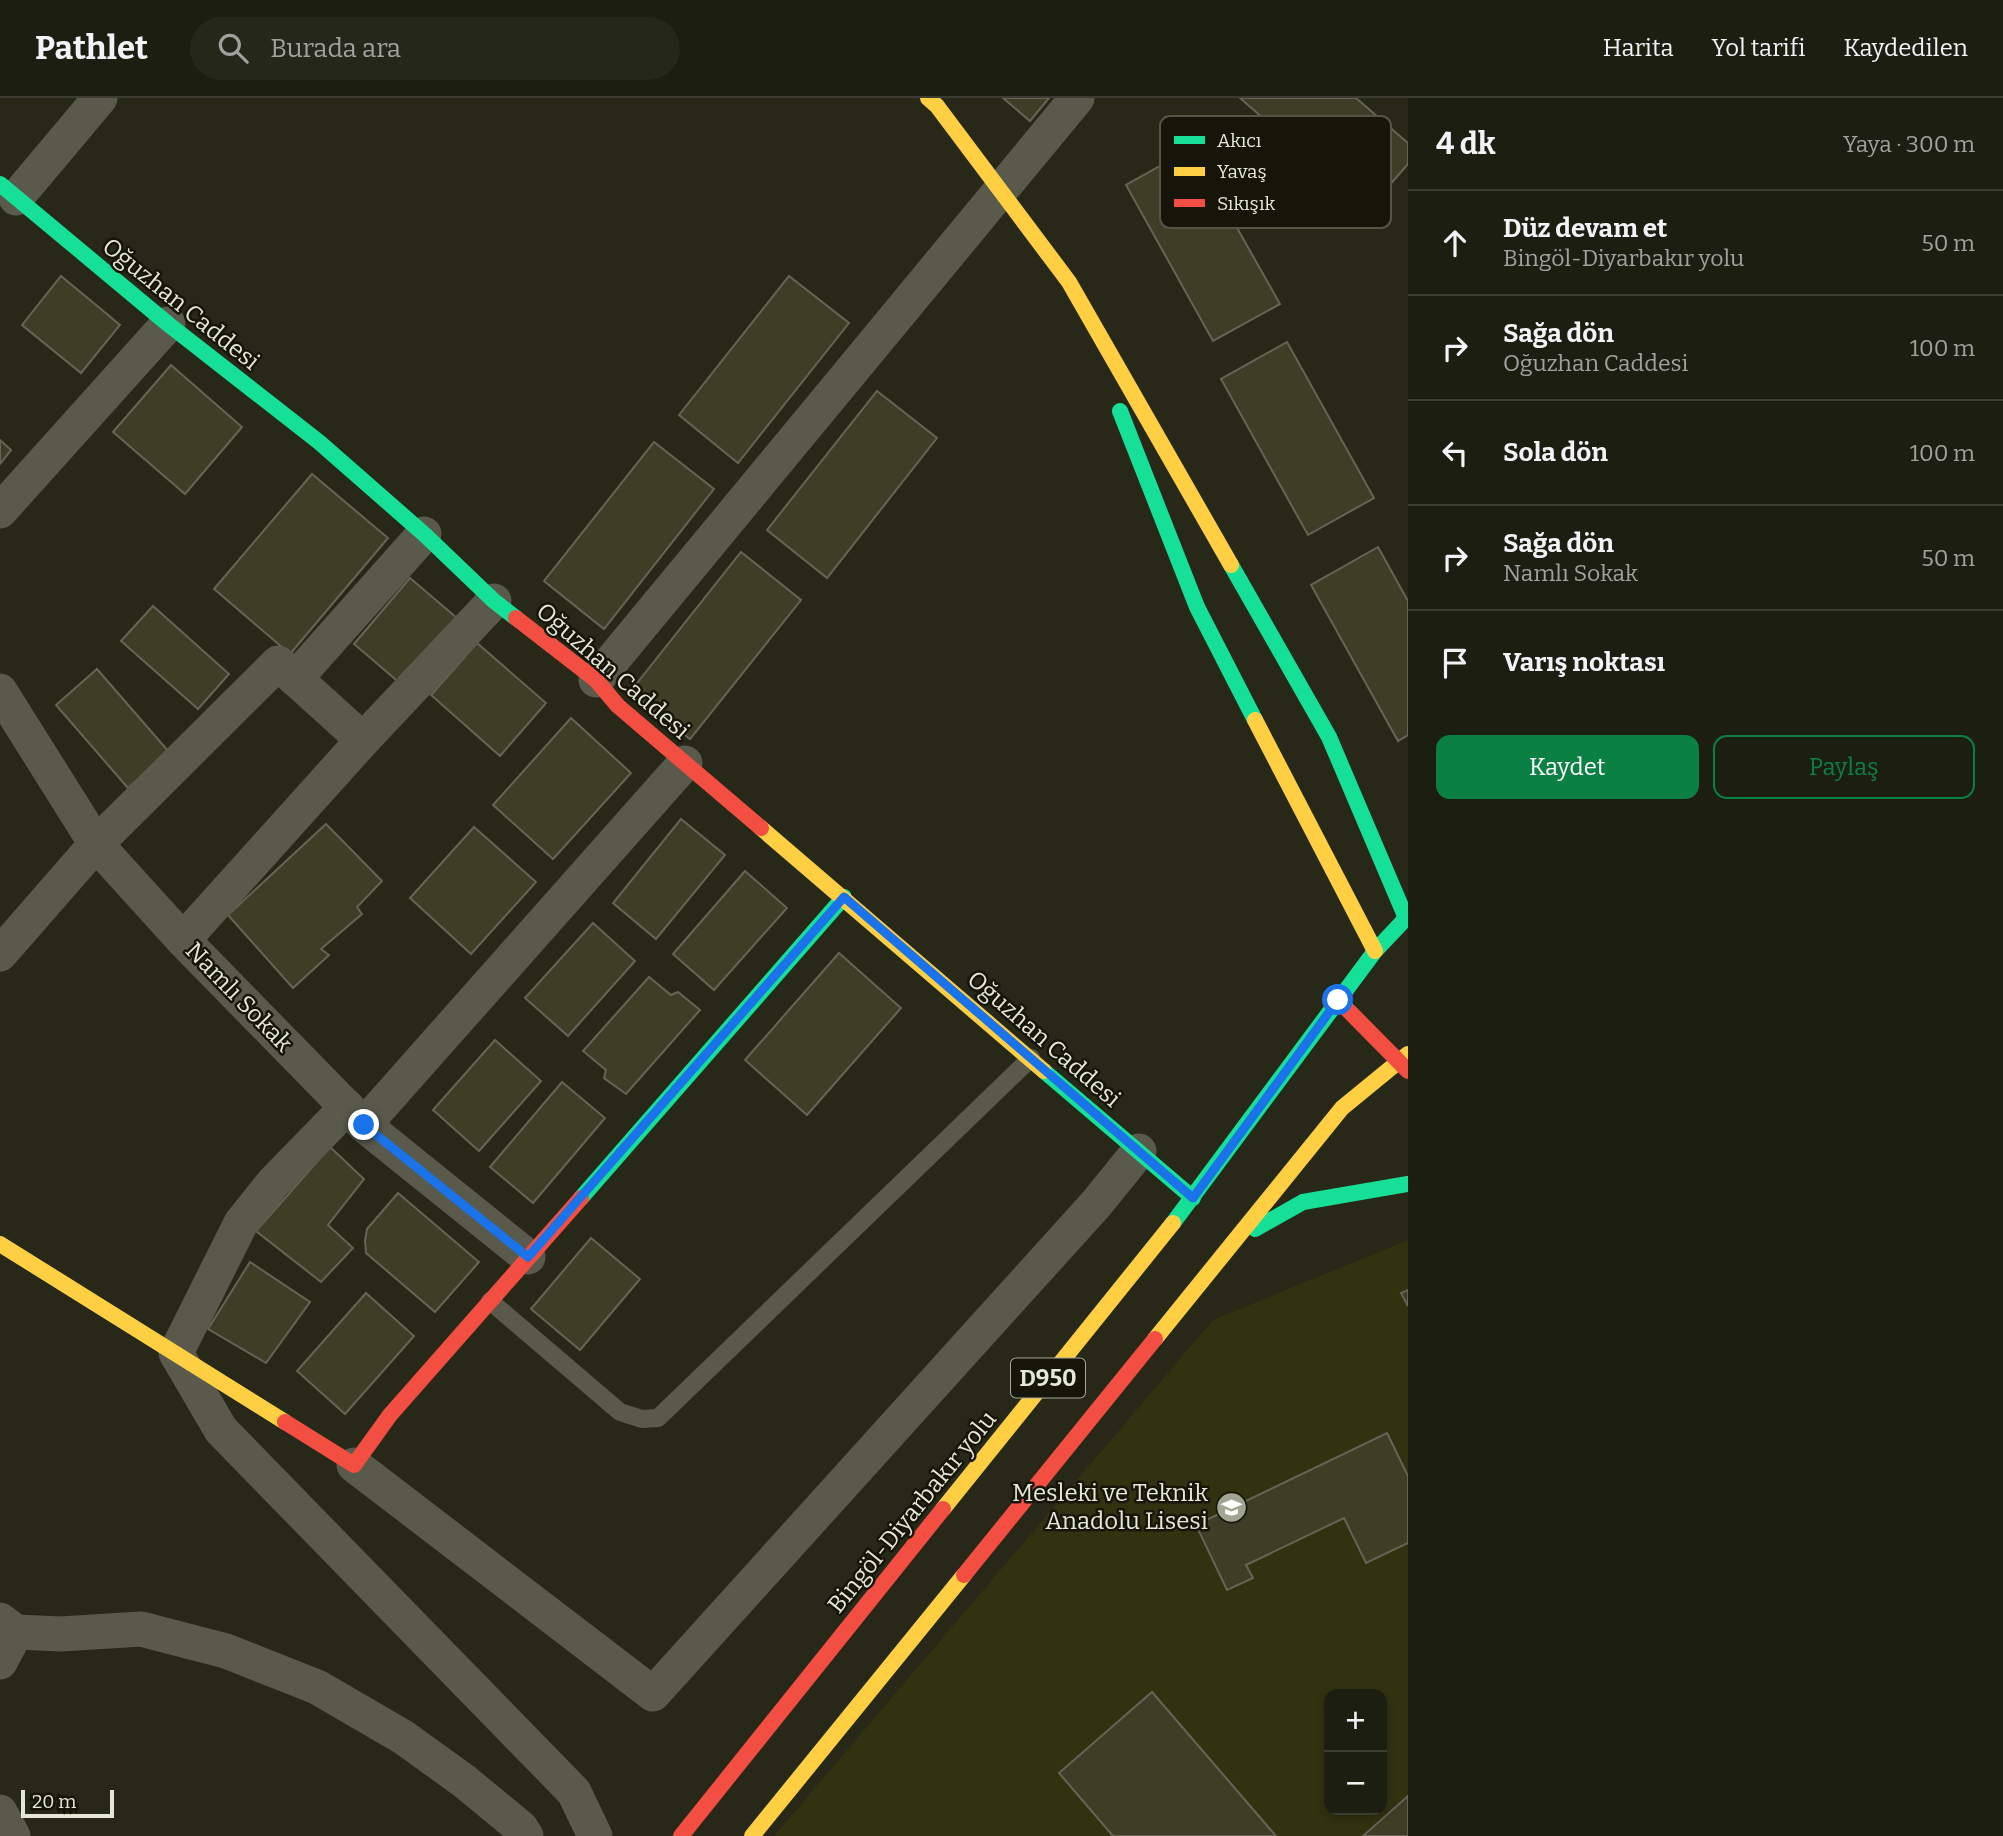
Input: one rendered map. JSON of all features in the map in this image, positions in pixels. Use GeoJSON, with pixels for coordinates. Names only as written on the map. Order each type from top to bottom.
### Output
{"type":"FeatureCollection","features":[{"type":"Feature","properties":{"kind":"street"},"geometry":{"type":"LineString","coordinates":[[8,191],[100,98]]}},
{"type":"Feature","properties":{"kind":"street"},"geometry":{"type":"LineString","coordinates":[[928,98],[937,106],[1069,282],[1329,737],[1407,918]]}},
{"type":"Feature","properties":{"kind":"street"},"geometry":{"type":"LineString","coordinates":[[596,680],[1077,98]]}},
{"type":"Feature","properties":{"kind":"street","name":"Oğuzhan Caddesi"},"geometry":{"type":"LineString","coordinates":[[8,191],[168,324],[319,442],[424,534],[494,601],[596,680],[618,706],[1193,1198]]}},
{"type":"Feature","properties":{"kind":"street"},"geometry":{"type":"LineString","coordinates":[[1069,282],[1198,607],[1375,951]]}},
{"type":"Feature","properties":{"kind":"street"},"geometry":{"type":"LineString","coordinates":[[0,511],[168,324]]}},
{"type":"Feature","properties":{"kind":"street"},"geometry":{"type":"LineString","coordinates":[[295,679],[424,534]]}},
{"type":"Feature","properties":{"kind":"street"},"geometry":{"type":"LineString","coordinates":[[183,940],[363,740],[494,601]]}},
{"type":"Feature","properties":{"kind":"street"},"geometry":{"type":"LineString","coordinates":[[0,954],[96,844],[278,663],[363,740]]}},
{"type":"Feature","properties":{"kind":"street","name":"Namlı Sokak"},"geometry":{"type":"LineString","coordinates":[[0,691],[96,844],[183,940],[355,1116],[528,1257]]}},
{"type":"Feature","properties":{"kind":"street"},"geometry":{"type":"LineString","coordinates":[[176,1353],[241,1223],[272,1183],[355,1116],[685,763]]}},
{"type":"Feature","properties":{"kind":"street"},"geometry":{"type":"LineString","coordinates":[[354,1465],[390,1415],[844,897]]}},
{"type":"Feature","properties":{"kind":"street","name":"Bingöl-Diyarbakır yolu"},"geometry":{"type":"LineString","coordinates":[[681,1836],[1193,1198],[1375,951],[1407,918]]}},
{"type":"Feature","properties":{"kind":"street"},"geometry":{"type":"LineString","coordinates":[[1338,1000],[1404,1062]]}},
{"type":"Feature","properties":{"kind":"street","name":"D950"},"geometry":{"type":"LineString","coordinates":[[752,1836],[1342,1108],[1404,1062]]}},
{"type":"Feature","properties":{"kind":"street"},"geometry":{"type":"LineString","coordinates":[[0,1244],[354,1465],[653,1694],[1096,1204],[1139,1151]]}},
{"type":"Feature","properties":{"kind":"street"},"geometry":{"type":"LineString","coordinates":[[1235,1241],[1303,1202],[1408,1184]]}},
{"type":"Feature","properties":{"kind":"street"},"geometry":{"type":"LineString","coordinates":[[176,1353],[220,1430],[574,1792],[595,1836]]}},
{"type":"Feature","properties":{"kind":"street"},"geometry":{"type":"LineString","coordinates":[[0,1662],[8,1626],[61,1634],[141,1629],[226,1651],[317,1687],[403,1737],[464,1781],[521,1828],[526,1836]]}},
{"type":"Feature","properties":{"kind":"street"},"geometry":{"type":"LineString","coordinates":[[0,1812],[13,1836]]}},
{"type":"Feature","properties":{"kind":"lane"},"geometry":{"type":"LineString","coordinates":[[490,1301],[620,1412],[642,1419],[659,1418],[1031,1058]]}},
{"type":"Feature","properties":{"kind":"shaded area","name":"Mesleki ve Teknik Anadolu Lisesi"},"geometry":{"type":"Polygon","coordinates":[[[1408,1240],[1408,1836],[774,1836],[1213,1320],[1408,1240]]]}},
{"type":"Feature","properties":{"kind":"building"},"geometry":{"type":"Polygon","coordinates":[[[1003,98],[1049,98],[1030,121],[1003,98]]]}},
{"type":"Feature","properties":{"kind":"building"},"geometry":{"type":"Polygon","coordinates":[[[1240,98],[1356,98],[1377,116],[1261,116],[1240,98]]]}},
{"type":"Feature","properties":{"kind":"building"},"geometry":{"type":"Polygon","coordinates":[[[1391,128],[1408,143],[1408,164],[1391,184],[1391,128]]]}},
{"type":"Feature","properties":{"kind":"building"},"geometry":{"type":"Polygon","coordinates":[[[1160,166],[1160,228],[1237,228],[1280,304],[1213,341],[1126,185],[1160,166]]]}},
{"type":"Feature","properties":{"kind":"building"},"geometry":{"type":"Polygon","coordinates":[[[61,276],[120,325],[81,373],[22,325],[61,276]]]}},
{"type":"Feature","properties":{"kind":"building"},"geometry":{"type":"Polygon","coordinates":[[[789,276],[849,323],[738,463],[679,415],[789,276]]]}},
{"type":"Feature","properties":{"kind":"building"},"geometry":{"type":"Polygon","coordinates":[[[1287,342],[1374,498],[1308,535],[1221,379],[1287,342]]]}},
{"type":"Feature","properties":{"kind":"building"},"geometry":{"type":"Polygon","coordinates":[[[171,365],[242,427],[185,494],[113,432],[171,365]]]}},
{"type":"Feature","properties":{"kind":"building"},"geometry":{"type":"Polygon","coordinates":[[[877,391],[937,438],[827,578],[767,530],[877,391]]]}},
{"type":"Feature","properties":{"kind":"building"},"geometry":{"type":"Polygon","coordinates":[[[0,440],[11,450],[0,464],[0,440]]]}},
{"type":"Feature","properties":{"kind":"building"},"geometry":{"type":"Polygon","coordinates":[[[654,442],[714,489],[604,629],[544,581],[654,442]]]}},
{"type":"Feature","properties":{"kind":"building"},"geometry":{"type":"Polygon","coordinates":[[[312,474],[388,538],[290,654],[214,589],[312,474]]]}},
{"type":"Feature","properties":{"kind":"building"},"geometry":{"type":"Polygon","coordinates":[[[1378,547],[1408,601],[1408,735],[1398,741],[1311,585],[1378,547]]]}},
{"type":"Feature","properties":{"kind":"building"},"geometry":{"type":"Polygon","coordinates":[[[741,552],[801,600],[690,739],[630,692],[741,552]]]}},
{"type":"Feature","properties":{"kind":"building"},"geometry":{"type":"Polygon","coordinates":[[[410,578],[457,618],[401,684],[354,644],[410,578]]]}},
{"type":"Feature","properties":{"kind":"building"},"geometry":{"type":"Polygon","coordinates":[[[153,606],[229,674],[198,709],[121,641],[153,606]]]}},
{"type":"Feature","properties":{"kind":"building"},"geometry":{"type":"Polygon","coordinates":[[[477,643],[546,703],[500,756],[431,695],[477,643]]]}},
{"type":"Feature","properties":{"kind":"building"},"geometry":{"type":"Polygon","coordinates":[[[97,669],[169,752],[128,788],[56,705],[97,669]]]}},
{"type":"Feature","properties":{"kind":"building"},"geometry":{"type":"Polygon","coordinates":[[[571,718],[631,773],[553,859],[493,805],[571,718]]]}},
{"type":"Feature","properties":{"kind":"building"},"geometry":{"type":"Polygon","coordinates":[[[681,819],[725,855],[656,939],[613,903],[681,819]]]}},
{"type":"Feature","properties":{"kind":"building"},"geometry":{"type":"Polygon","coordinates":[[[326,824],[382,881],[357,907],[362,914],[321,949],[329,955],[293,988],[228,915],[326,824]]]}},
{"type":"Feature","properties":{"kind":"building"},"geometry":{"type":"Polygon","coordinates":[[[474,827],[536,882],[471,954],[410,898],[474,827]]]}},
{"type":"Feature","properties":{"kind":"building"},"geometry":{"type":"Polygon","coordinates":[[[745,871],[787,908],[714,990],[673,954],[745,871]]]}},
{"type":"Feature","properties":{"kind":"building"},"geometry":{"type":"Polygon","coordinates":[[[593,923],[635,961],[568,1036],[525,998],[593,923]]]}},
{"type":"Feature","properties":{"kind":"building"},"geometry":{"type":"Polygon","coordinates":[[[839,953],[901,1008],[807,1115],[745,1060],[839,953]]]}},
{"type":"Feature","properties":{"kind":"building"},"geometry":{"type":"Polygon","coordinates":[[[649,977],[671,995],[678,992],[700,1010],[626,1094],[604,1078],[606,1070],[583,1051],[649,977]]]}},
{"type":"Feature","properties":{"kind":"building"},"geometry":{"type":"Polygon","coordinates":[[[495,1040],[541,1081],[479,1151],[433,1110],[495,1040]]]}},
{"type":"Feature","properties":{"kind":"building"},"geometry":{"type":"Polygon","coordinates":[[[562,1082],[605,1118],[533,1203],[490,1167],[562,1082]]]}},
{"type":"Feature","properties":{"kind":"building"},"geometry":{"type":"Polygon","coordinates":[[[330,1147],[364,1179],[328,1225],[353,1248],[321,1282],[256,1231],[330,1147]]]}},
{"type":"Feature","properties":{"kind":"building"},"geometry":{"type":"Polygon","coordinates":[[[398,1193],[479,1262],[435,1312],[366,1253],[367,1229],[398,1193]]]}},
{"type":"Feature","properties":{"kind":"building"},"geometry":{"type":"Polygon","coordinates":[[[591,1238],[640,1279],[580,1350],[531,1309],[591,1238]]]}},
{"type":"Feature","properties":{"kind":"building"},"geometry":{"type":"Polygon","coordinates":[[[250,1262],[310,1302],[266,1363],[208,1329],[250,1262]]]}},
{"type":"Feature","properties":{"kind":"building"},"geometry":{"type":"Polygon","coordinates":[[[1408,1290],[1408,1306],[1401,1293],[1408,1290]]]}},
{"type":"Feature","properties":{"kind":"building"},"geometry":{"type":"Polygon","coordinates":[[[366,1293],[414,1336],[345,1414],[297,1371],[366,1293]]]}},
{"type":"Feature","properties":{"kind":"building"},"geometry":{"type":"Polygon","coordinates":[[[1387,1433],[1408,1476],[1408,1543],[1366,1563],[1344,1518],[1246,1565],[1253,1578],[1227,1590],[1196,1525],[1387,1433]]]}},
{"type":"Feature","properties":{"kind":"building"},"geometry":{"type":"Polygon","coordinates":[[[1152,1692],[1276,1836],[1113,1836],[1059,1773],[1152,1692]]]}},
{"type":"Feature","properties":{"kind":"building"},"geometry":{"type":"Polygon","coordinates":[[[1408,1796],[1408,1836],[1363,1836],[1387,1815],[1408,1796]]]}},
{"type":"Feature","properties":{"kind":"traffic: fast"},"geometry":{"type":"LineString","coordinates":[[0,184],[168,324],[319,442],[516,618]]}},
{"type":"Feature","properties":{"kind":"traffic: fast"},"geometry":{"type":"LineString","coordinates":[[1120,411],[1197,607],[1255,720]]}},
{"type":"Feature","properties":{"kind":"traffic: fast"},"geometry":{"type":"LineString","coordinates":[[1231,565],[1329,737],[1406,918]]}},
{"type":"Feature","properties":{"kind":"traffic: fast"},"geometry":{"type":"LineString","coordinates":[[581,1198],[844,897]]}},
{"type":"Feature","properties":{"kind":"traffic: fast"},"geometry":{"type":"LineString","coordinates":[[1173,1223],[1375,951],[1408,916]]}},
{"type":"Feature","properties":{"kind":"traffic: fast"},"geometry":{"type":"LineString","coordinates":[[1044,1071],[1193,1198]]}},
{"type":"Feature","properties":{"kind":"traffic: fast"},"geometry":{"type":"LineString","coordinates":[[1255,1229],[1303,1202],[1408,1184]]}},
{"type":"Feature","properties":{"kind":"traffic: slow"},"geometry":{"type":"LineString","coordinates":[[928,98],[937,106],[1069,282],[1231,565]]}},
{"type":"Feature","properties":{"kind":"traffic: slow"},"geometry":{"type":"LineString","coordinates":[[1255,720],[1375,951]]}},
{"type":"Feature","properties":{"kind":"traffic: slow"},"geometry":{"type":"LineString","coordinates":[[761,828],[1044,1071]]}},
{"type":"Feature","properties":{"kind":"traffic: slow"},"geometry":{"type":"LineString","coordinates":[[1155,1339],[1342,1108],[1408,1054]]}},
{"type":"Feature","properties":{"kind":"traffic: slow"},"geometry":{"type":"LineString","coordinates":[[943,1509],[1173,1223]]}},
{"type":"Feature","properties":{"kind":"traffic: slow"},"geometry":{"type":"LineString","coordinates":[[0,1244],[285,1422]]}},
{"type":"Feature","properties":{"kind":"traffic: slow"},"geometry":{"type":"LineString","coordinates":[[752,1836],[964,1575]]}},
{"type":"Feature","properties":{"kind":"traffic: jam"},"geometry":{"type":"LineString","coordinates":[[516,618],[596,680],[618,706],[761,828]]}},
{"type":"Feature","properties":{"kind":"traffic: jam"},"geometry":{"type":"LineString","coordinates":[[1338,1000],[1408,1071]]}},
{"type":"Feature","properties":{"kind":"traffic: jam"},"geometry":{"type":"LineString","coordinates":[[285,1422],[354,1465],[390,1415],[581,1198]]}},
{"type":"Feature","properties":{"kind":"traffic: jam"},"geometry":{"type":"LineString","coordinates":[[964,1575],[1155,1339]]}},
{"type":"Feature","properties":{"kind":"traffic: jam"},"geometry":{"type":"LineString","coordinates":[[681,1836],[943,1509]]}},
{"type":"Feature","properties":{"kind":"place","name":"Mesleki ve Teknik Anadolu Lisesi"},"geometry":{"type":"Point","coordinates":[1231,1507]}},
{"type":"Feature","properties":{"kind":"route"},"geometry":{"type":"LineString","coordinates":[[364,1125],[528,1257],[844,897],[1193,1198],[1338,1000]]}}]}
